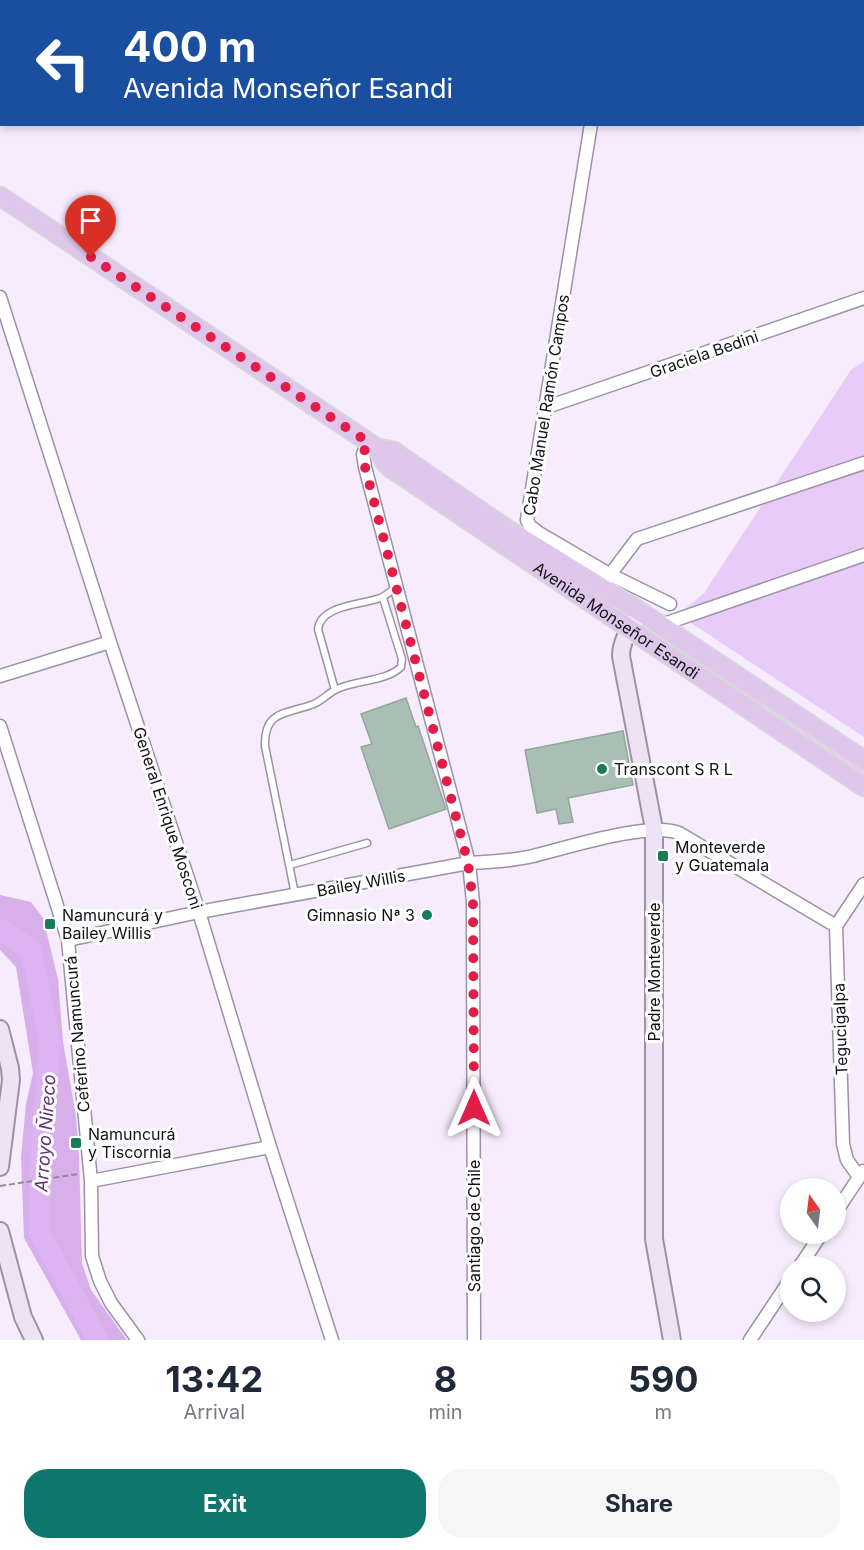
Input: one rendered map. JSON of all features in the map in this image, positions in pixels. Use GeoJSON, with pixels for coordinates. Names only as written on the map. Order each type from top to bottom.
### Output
{"type":"FeatureCollection","features":[{"type":"Feature","properties":{"kind":"main road","name":"Avenida Monseñor Esandi"},"geometry":{"type":"LineString","coordinates":[[0,196],[372,445],[399,455],[507,529],[606,581],[641,612],[864,760]]}},
{"type":"Feature","properties":{"kind":"main road","name":"Avenida Monseñor Esandi"},"geometry":{"type":"LineString","coordinates":[[372,445],[389,467],[864,787]]}},
{"type":"Feature","properties":{"kind":"street","name":"Cabo Manuel Ramón Campos"},"geometry":{"type":"LineString","coordinates":[[591,126],[527,513],[528,523],[606,581],[670,604]]}},
{"type":"Feature","properties":{"kind":"street","name":"General Enrique Mosconi"},"geometry":{"type":"LineString","coordinates":[[0,297],[199,912],[270,1147],[332,1340]]}},
{"type":"Feature","properties":{"kind":"street","name":"Graciela Bedini"},"geometry":{"type":"LineString","coordinates":[[544,408],[864,298]]}},
{"type":"Feature","properties":{"kind":"street","name":"Santiago de Chile"},"geometry":{"type":"LineString","coordinates":[[372,445],[363,454],[365,467],[468,863],[473,902],[474,1340]]}},
{"type":"Feature","properties":{"kind":"street"},"geometry":{"type":"LineString","coordinates":[[593,605],[606,581],[637,539],[864,463]]}},
{"type":"Feature","properties":{"kind":"street"},"geometry":{"type":"LineString","coordinates":[[661,625],[864,555]]}},
{"type":"Feature","properties":{"kind":"street","name":"Padre Monteverde"},"geometry":{"type":"LineString","coordinates":[[641,612],[621,647],[621,656],[654,829],[654,1239],[672,1340]]}},
{"type":"Feature","properties":{"kind":"street"},"geometry":{"type":"LineString","coordinates":[[0,676],[110,642]]}},
{"type":"Feature","properties":{"kind":"street","name":"Ceferino Namuncurá"},"geometry":{"type":"LineString","coordinates":[[0,726],[68,940],[91,1181],[92,1256],[100,1281],[111,1303],[138,1340]]}},
{"type":"Feature","properties":{"kind":"street"},"geometry":{"type":"LineString","coordinates":[[654,829],[670,829],[679,833],[836,926],[864,884]]}},
{"type":"Feature","properties":{"kind":"street","name":"Bailey Willis"},"geometry":{"type":"LineString","coordinates":[[68,940],[199,912],[468,863],[500,862],[533,856],[570,845],[654,829]]}},
{"type":"Feature","properties":{"kind":"street","name":"Tegucigalpa"},"geometry":{"type":"LineString","coordinates":[[836,926],[843,1144],[847,1160],[862,1175]]}},
{"type":"Feature","properties":{"kind":"street"},"geometry":{"type":"LineString","coordinates":[[0,1029],[11,1080],[0,1167]]}},
{"type":"Feature","properties":{"kind":"street"},"geometry":{"type":"LineString","coordinates":[[91,1181],[270,1147]]}},
{"type":"Feature","properties":{"kind":"street"},"geometry":{"type":"LineString","coordinates":[[846,1198],[862,1175]]}},
{"type":"Feature","properties":{"kind":"street"},"geometry":{"type":"LineString","coordinates":[[0,1231],[23,1317],[33,1340]]}},
{"type":"Feature","properties":{"kind":"street"},"geometry":{"type":"LineString","coordinates":[[750,1340],[780,1295]]}},
{"type":"Feature","properties":{"kind":"lane"},"geometry":{"type":"LineString","coordinates":[[335,690],[318,629],[319,622],[328,612],[383,598],[396,586]]}},
{"type":"Feature","properties":{"kind":"lane"},"geometry":{"type":"LineString","coordinates":[[296,895],[271,774],[265,733],[267,724],[282,714],[313,705],[335,690],[392,673],[401,667],[402,659],[383,598]]}},
{"type":"Feature","properties":{"kind":"lane"},"geometry":{"type":"LineString","coordinates":[[290,865],[367,843]]}},
{"type":"Feature","properties":{"kind":"path"},"geometry":{"type":"LineString","coordinates":[[0,1186],[72,1175]]}},
{"type":"Feature","properties":{"kind":"shaded area"},"geometry":{"type":"Polygon","coordinates":[[[864,361],[864,737],[682,617],[684,610],[704,593],[851,370],[864,361]]]}},
{"type":"Feature","properties":{"kind":"shaded area"},"geometry":{"type":"Polygon","coordinates":[[[665,633],[864,768],[864,776],[661,639],[665,633]]]}},
{"type":"Feature","properties":{"kind":"shaded area"},"geometry":{"type":"Polygon","coordinates":[[[0,895],[31,902],[43,918],[58,979],[63,1042],[76,1116],[82,1263],[91,1290],[127,1340],[81,1340],[24,1238],[21,1157],[26,1104],[33,1073],[16,967],[0,950],[0,895]]]}},
{"type":"Feature","properties":{"kind":"building"},"geometry":{"type":"Polygon","coordinates":[[[406,698],[446,809],[389,829],[361,747],[372,744],[361,714],[406,698]]]}},
{"type":"Feature","properties":{"kind":"building"},"geometry":{"type":"Polygon","coordinates":[[[623,731],[633,785],[568,798],[573,822],[559,824],[556,809],[537,813],[525,750],[623,731]]]}},
{"type":"Feature","properties":{"kind":"waterway","name":"Arroyo Ñireco"},"geometry":{"type":"LineString","coordinates":[[0,929],[31,950],[50,1043],[40,1172],[39,1232],[98,1340]]}},
{"type":"Feature","properties":{"kind":"place","name":"Transcont S R L"},"geometry":{"type":"Point","coordinates":[602,769]}},
{"type":"Feature","properties":{"kind":"place","name":"Monteverde y Guatemala"},"geometry":{"type":"Point","coordinates":[663,856]}},
{"type":"Feature","properties":{"kind":"place","name":"Gimnasio Nª 3"},"geometry":{"type":"Point","coordinates":[427,915]}},
{"type":"Feature","properties":{"kind":"place","name":"Namuncurá y Bailey Willis"},"geometry":{"type":"Point","coordinates":[50,924]}},
{"type":"Feature","properties":{"kind":"place","name":"Namuncurá y Tiscornia"},"geometry":{"type":"Point","coordinates":[76,1143]}},
{"type":"Feature","properties":{"kind":"route"},"geometry":{"type":"LineString","coordinates":[[91,257],[368,442],[363,454],[365,467],[468,863],[473,902],[474,1108]]}}]}
